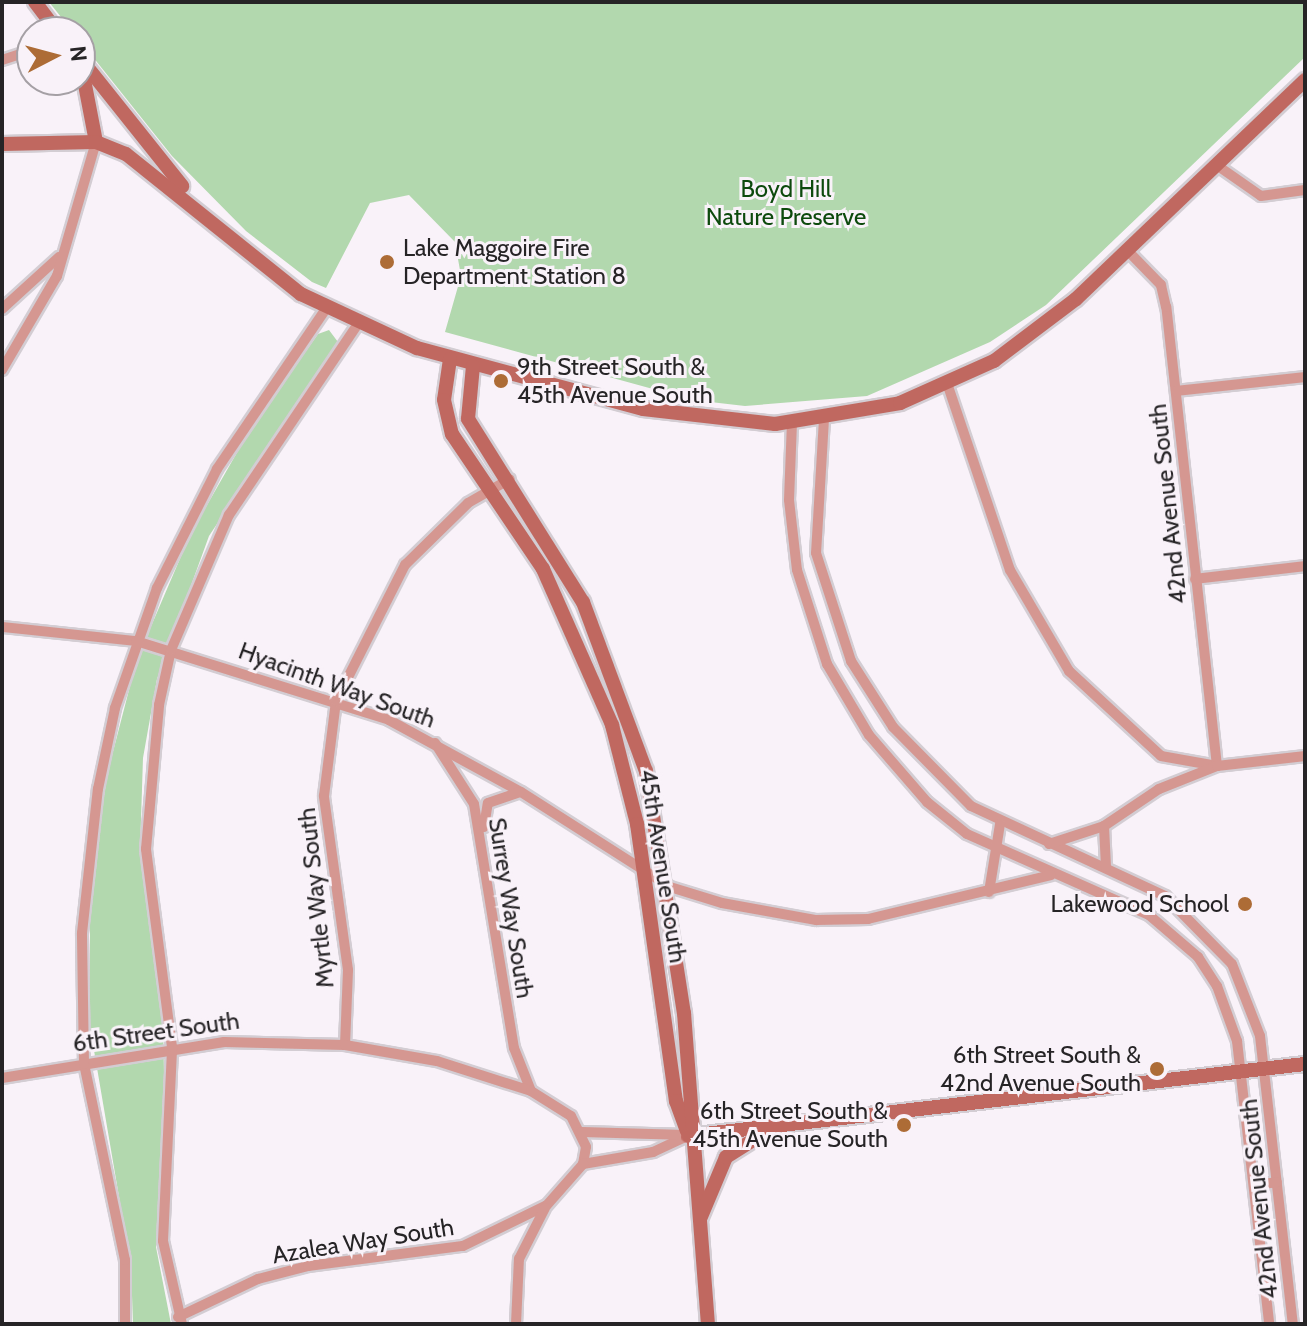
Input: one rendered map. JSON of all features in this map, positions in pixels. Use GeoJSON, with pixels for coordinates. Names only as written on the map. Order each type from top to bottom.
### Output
{"type":"FeatureCollection","features":[{"type":"Feature","properties":{"kind":"street"},"geometry":{"type":"LineString","coordinates":[[96,79],[200,209]]}},
{"type":"Feature","properties":{"kind":"street"},"geometry":{"type":"LineString","coordinates":[[2,144],[96,142],[153,171],[325,310],[450,359],[696,420],[792,422],[824,419],[948,386],[1035,334],[1128,251],[1305,80]]}},
{"type":"Feature","properties":{"kind":"street"},"geometry":{"type":"LineString","coordinates":[[2,370],[66,249],[96,142],[87,96]]}},
{"type":"Feature","properties":{"kind":"street"},"geometry":{"type":"LineString","coordinates":[[1218,166],[1261,196],[1305,190]]}},
{"type":"Feature","properties":{"kind":"street"},"geometry":{"type":"LineString","coordinates":[[2,309],[66,249]]}},
{"type":"Feature","properties":{"kind":"street","name":"42nd Avenue South"},"geometry":{"type":"LineString","coordinates":[[1128,251],[1161,285],[1176,391],[1217,766]]}},
{"type":"Feature","properties":{"kind":"street"},"geometry":{"type":"LineString","coordinates":[[125,1324],[125,1260],[84,1064],[86,858],[136,641],[217,469],[325,310]]}},
{"type":"Feature","properties":{"kind":"street"},"geometry":{"type":"LineString","coordinates":[[180,1320],[163,1241],[172,1047],[146,849],[152,754],[171,650],[229,515],[357,325]]}},
{"type":"Feature","properties":{"kind":"street","name":"45th Avenue South"},"geometry":{"type":"LineString","coordinates":[[450,359],[446,417],[543,569],[594,674],[626,771],[646,874],[676,1101],[688,1136]]}},
{"type":"Feature","properties":{"kind":"street","name":"45th Avenue South"},"geometry":{"type":"LineString","coordinates":[[473,366],[468,419],[510,479],[577,591],[615,673],[646,771],[670,887],[692,1098],[688,1136],[708,1324]]}},
{"type":"Feature","properties":{"kind":"street"},"geometry":{"type":"LineString","coordinates":[[1176,391],[1305,377]]}},
{"type":"Feature","properties":{"kind":"street"},"geometry":{"type":"LineString","coordinates":[[948,386],[1004,556],[1069,671],[1161,756],[1217,766]]}},
{"type":"Feature","properties":{"kind":"street","name":"42nd Avenue South"},"geometry":{"type":"LineString","coordinates":[[824,419],[816,553],[846,651],[916,758],[1000,824],[1106,867],[1165,896],[1232,964],[1250,1001],[1265,1070],[1293,1324]]}},
{"type":"Feature","properties":{"kind":"street","name":"42nd Avenue South"},"geometry":{"type":"LineString","coordinates":[[792,422],[791,536],[827,664],[901,774],[991,848],[1149,915],[1198,957],[1230,1015],[1241,1072],[1269,1324]]}},
{"type":"Feature","properties":{"kind":"street","name":"Myrtle Way South"},"geometry":{"type":"LineString","coordinates":[[345,1045],[348,970],[324,796],[336,701],[405,565],[491,488],[510,479]]}},
{"type":"Feature","properties":{"kind":"street"},"geometry":{"type":"LineString","coordinates":[[1195,579],[1305,566]]}},
{"type":"Feature","properties":{"kind":"street","name":"Hyacinth Way South"},"geometry":{"type":"LineString","coordinates":[[2,627],[136,641],[336,701],[433,741],[521,792],[670,887],[816,920],[868,919],[1051,875]]}},
{"type":"Feature","properties":{"kind":"street","name":"Surrey Way South"},"geometry":{"type":"LineString","coordinates":[[433,741],[474,804],[483,841],[514,1048],[531,1091]]}},
{"type":"Feature","properties":{"kind":"street"},"geometry":{"type":"LineString","coordinates":[[1049,844],[1104,826],[1159,789],[1217,766],[1305,756]]}},
{"type":"Feature","properties":{"kind":"street"},"geometry":{"type":"LineString","coordinates":[[483,841],[488,803],[521,792]]}},
{"type":"Feature","properties":{"kind":"street"},"geometry":{"type":"LineString","coordinates":[[989,892],[991,848],[1000,824]]}},
{"type":"Feature","properties":{"kind":"street"},"geometry":{"type":"LineString","coordinates":[[1104,826],[1106,867]]}},
{"type":"Feature","properties":{"kind":"street","name":"6th Street South"},"geometry":{"type":"LineString","coordinates":[[2,1078],[172,1047],[266,1041],[345,1045],[437,1061],[531,1091],[571,1116],[582,1132]]}},
{"type":"Feature","properties":{"kind":"street"},"geometry":{"type":"LineString","coordinates":[[688,1136],[653,1152],[583,1164],[582,1132],[688,1136],[1305,1064]]}},
{"type":"Feature","properties":{"kind":"street"},"geometry":{"type":"LineString","coordinates":[[698,1227],[726,1157],[781,1125]]}},
{"type":"Feature","properties":{"kind":"street","name":"Azalea Way South"},"geometry":{"type":"LineString","coordinates":[[180,1320],[258,1279],[308,1266],[463,1246],[547,1205],[583,1164]]}},
{"type":"Feature","properties":{"kind":"street"},"geometry":{"type":"LineString","coordinates":[[1254,1185],[1277,1182]]}},
{"type":"Feature","properties":{"kind":"street"},"geometry":{"type":"LineString","coordinates":[[516,1324],[519,1259],[547,1205]]}},
{"type":"Feature","properties":{"kind":"green space","name":"Boyd Hill Nature Preserve"},"geometry":{"type":"Polygon","coordinates":[[[49,2],[1305,2],[1305,57],[1046,305],[990,342],[867,396],[745,406],[693,400],[445,332],[461,276],[455,242],[409,195],[370,203],[326,288],[312,282],[246,231],[172,156],[96,61],[96,16],[60,16],[49,2]]]}},
{"type":"Feature","properties":{"kind":"green space"},"geometry":{"type":"Polygon","coordinates":[[[329,330],[338,342],[209,536],[157,679],[143,758],[140,851],[163,1020],[165,1128],[156,1247],[171,1324],[133,1324],[131,1267],[90,1027],[90,881],[108,771],[137,659],[191,533],[251,428],[318,334],[329,330]]]}},
{"type":"Feature","properties":{"kind":"place","name":"Lake Maggoire Fire Department Station 8"},"geometry":{"type":"Point","coordinates":[387,262]}},
{"type":"Feature","properties":{"kind":"place","name":"9th Street South & 45th Avenue South"},"geometry":{"type":"Point","coordinates":[501,381]}},
{"type":"Feature","properties":{"kind":"place","name":"Lakewood School"},"geometry":{"type":"Point","coordinates":[1245,904]}},
{"type":"Feature","properties":{"kind":"place","name":"6th Street South & 42nd Avenue South"},"geometry":{"type":"Point","coordinates":[1157,1069]}},
{"type":"Feature","properties":{"kind":"place","name":"6th Street South & 45th Avenue South"},"geometry":{"type":"Point","coordinates":[904,1125]}}]}
